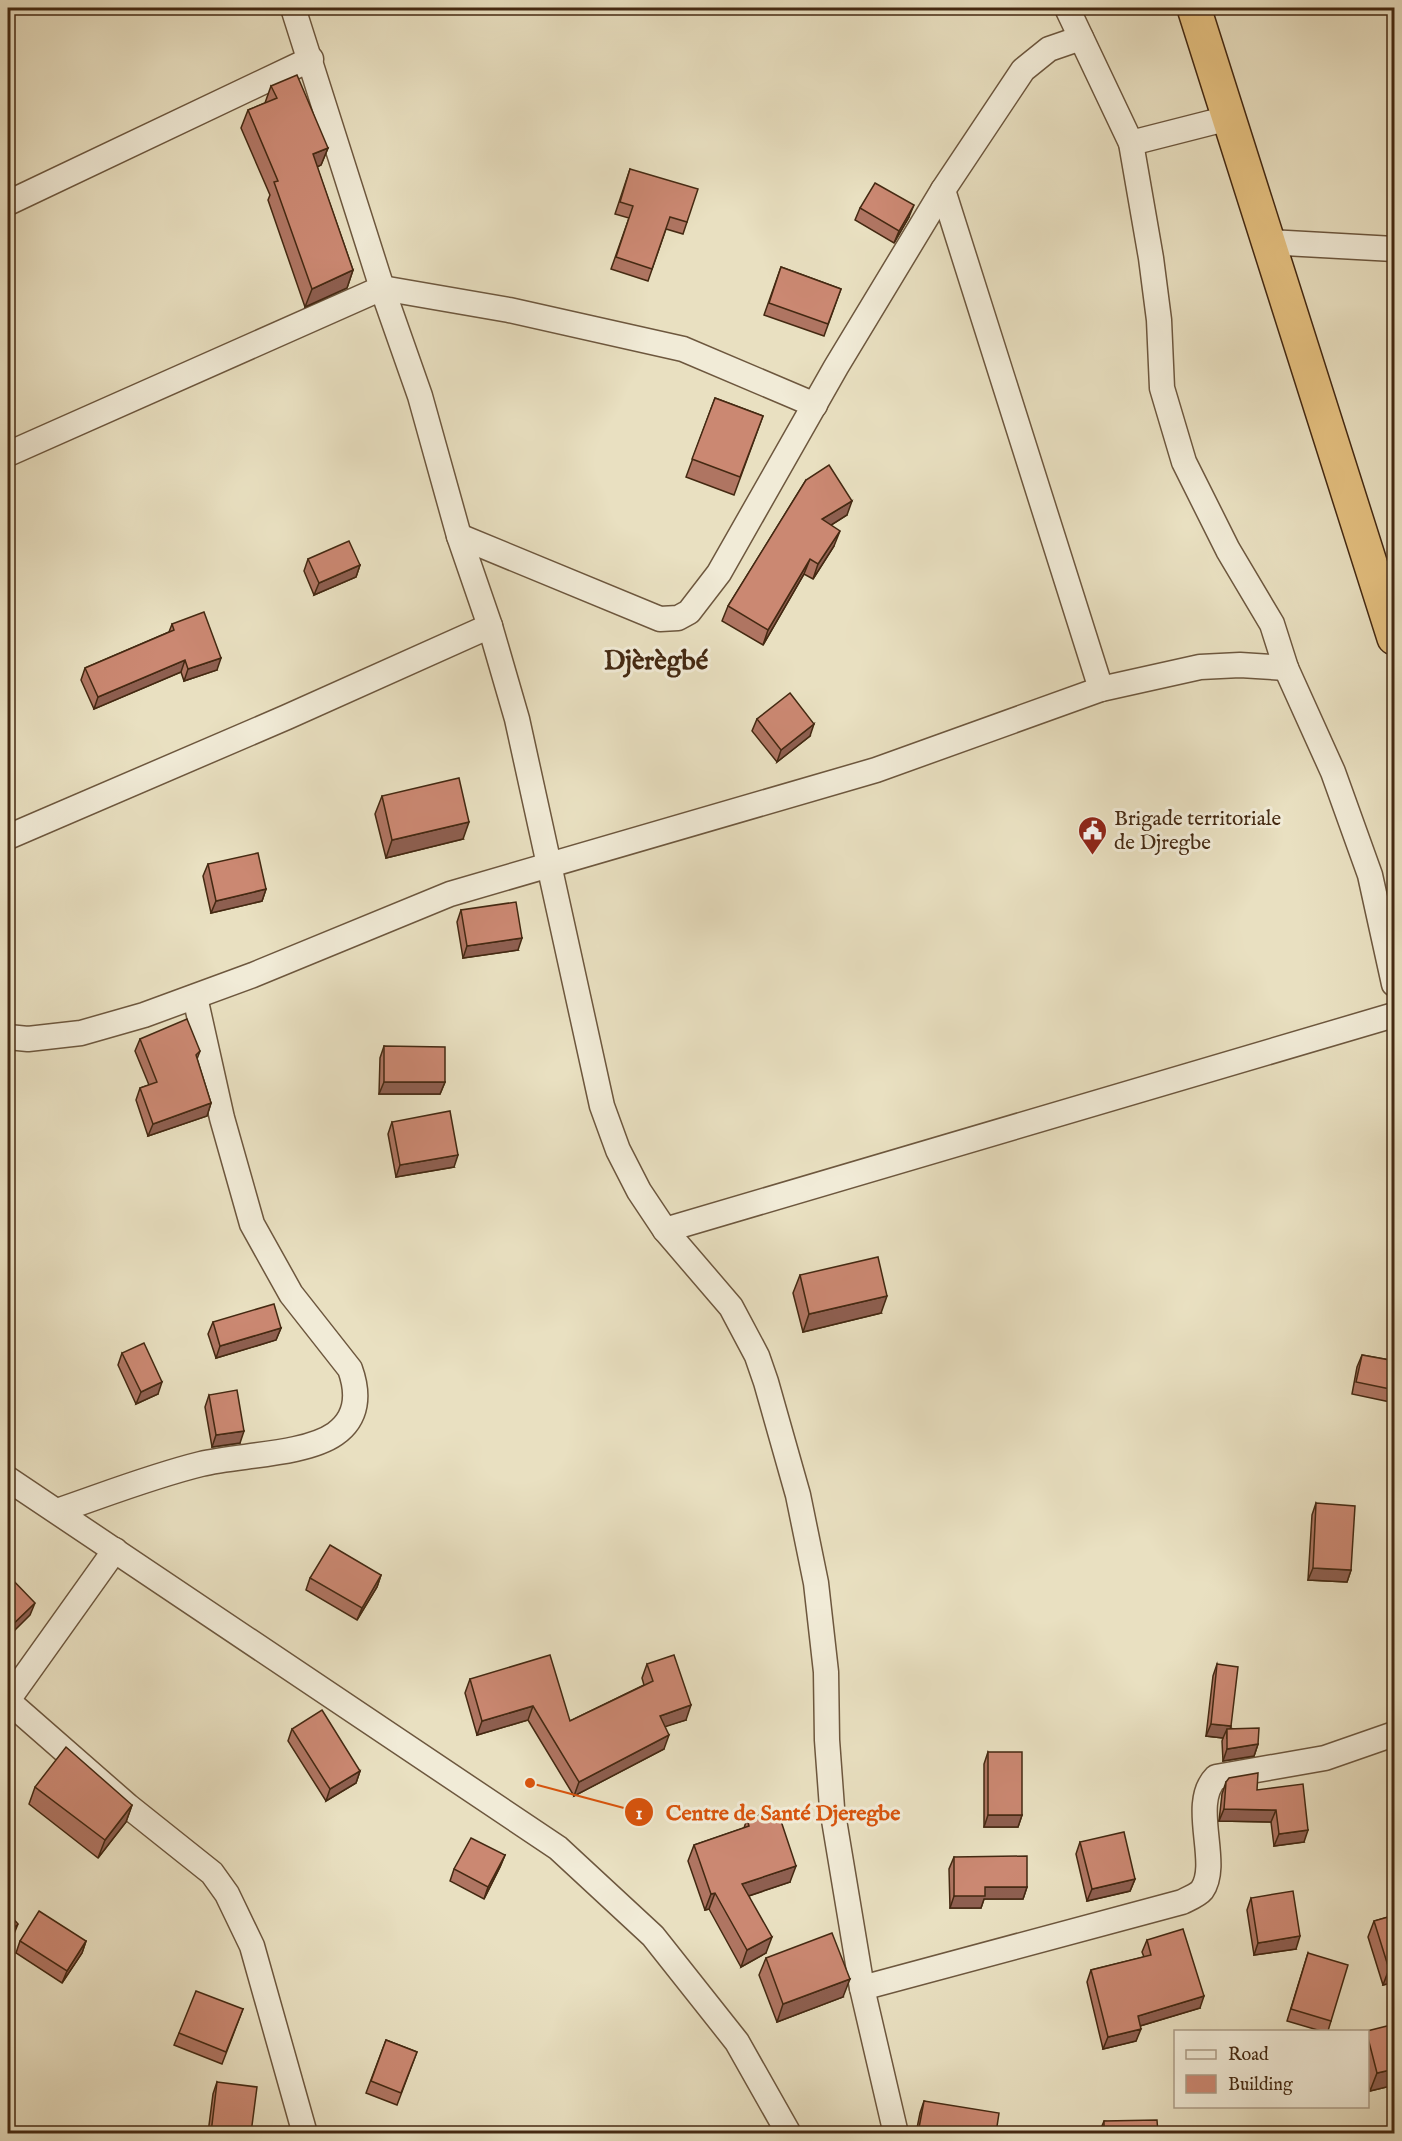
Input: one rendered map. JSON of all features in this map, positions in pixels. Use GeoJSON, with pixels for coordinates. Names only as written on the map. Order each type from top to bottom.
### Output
{"type":"FeatureCollection","features":[{"type":"Feature","properties":{"kind":"highway"},"geometry":{"type":"LineString","coordinates":[[1194,8],[1394,633]]}},
{"type":"Feature","properties":{"kind":"street"},"geometry":{"type":"LineString","coordinates":[[293,8],[382,288],[420,396],[459,536],[490,626],[517,719],[602,1106],[618,1150],[639,1191],[665,1230],[714,1285],[745,1331],[766,1382],[798,1495],[816,1583],[826,1672],[827,1740],[832,1808],[862,1988],[896,2133]]}},
{"type":"Feature","properties":{"kind":"street"},"geometry":{"type":"LineString","coordinates":[[1067,8],[1131,143],[1151,258],[1159,321],[1162,388],[1181,451],[1228,550],[1272,624],[1286,668],[1333,772],[1370,875],[1395,984]]}},
{"type":"Feature","properties":{"kind":"street"},"geometry":{"type":"LineString","coordinates":[[459,536],[660,619],[678,618],[689,612],[719,573],[815,405],[943,190],[1023,70],[1049,49],[1081,38]]}},
{"type":"Feature","properties":{"kind":"street"},"geometry":{"type":"LineString","coordinates":[[8,202],[311,59]]}},
{"type":"Feature","properties":{"kind":"street"},"geometry":{"type":"LineString","coordinates":[[1131,143],[1229,118]]}},
{"type":"Feature","properties":{"kind":"street"},"geometry":{"type":"LineString","coordinates":[[943,190],[1101,689]]}},
{"type":"Feature","properties":{"kind":"street"},"geometry":{"type":"LineString","coordinates":[[1268,242],[1395,249]]}},
{"type":"Feature","properties":{"kind":"street"},"geometry":{"type":"LineString","coordinates":[[8,454],[382,288],[509,310],[683,349],[815,405]]}},
{"type":"Feature","properties":{"kind":"street"},"geometry":{"type":"LineString","coordinates":[[8,837],[490,626]]}},
{"type":"Feature","properties":{"kind":"street"},"geometry":{"type":"LineString","coordinates":[[8,1037],[28,1038],[81,1033],[144,1015],[195,997],[450,894],[876,770],[1101,689],[1200,667],[1240,665],[1286,668]]}},
{"type":"Feature","properties":{"kind":"street"},"geometry":{"type":"LineString","coordinates":[[57,1511],[201,1464],[301,1447],[334,1435],[351,1419],[356,1401],[355,1384],[350,1369],[291,1294],[252,1224],[222,1118],[195,997]]}},
{"type":"Feature","properties":{"kind":"street"},"geometry":{"type":"LineString","coordinates":[[665,1230],[1395,1015]]}},
{"type":"Feature","properties":{"kind":"street"},"geometry":{"type":"LineString","coordinates":[[8,1479],[558,1848],[653,1936],[737,2042],[789,2133]]}},
{"type":"Feature","properties":{"kind":"street"},"geometry":{"type":"LineString","coordinates":[[115,1550],[8,1701],[128,1806],[212,1874],[227,1894],[252,1946],[305,2133]]}},
{"type":"Feature","properties":{"kind":"street"},"geometry":{"type":"LineString","coordinates":[[862,1988],[1182,1902],[1201,1891],[1207,1876],[1205,1797],[1209,1783],[1216,1777],[1325,1758],[1395,1734]]}},
{"type":"Feature","properties":{"kind":"building"},"geometry":{"type":"Polygon","coordinates":[[[297,75],[328,148],[313,154],[353,270],[312,289],[274,182],[278,181],[248,110],[277,98],[271,86],[297,75]]]}},
{"type":"Feature","properties":{"kind":"building"},"geometry":{"type":"Polygon","coordinates":[[[630,169],[698,189],[687,222],[670,217],[652,269],[616,257],[633,206],[620,202],[630,169]]]}},
{"type":"Feature","properties":{"kind":"building"},"geometry":{"type":"Polygon","coordinates":[[[875,183],[914,205],[899,231],[860,208],[875,183]]]}},
{"type":"Feature","properties":{"kind":"building"},"geometry":{"type":"Polygon","coordinates":[[[781,267],[841,289],[828,324],[769,303],[781,267]]]}},
{"type":"Feature","properties":{"kind":"building"},"geometry":{"type":"Polygon","coordinates":[[[715,398],[763,416],[740,477],[692,459],[715,398]]]}},
{"type":"Feature","properties":{"kind":"building"},"geometry":{"type":"Polygon","coordinates":[[[829,465],[852,501],[822,519],[840,531],[818,564],[810,559],[768,630],[728,606],[806,480],[829,465]]]}},
{"type":"Feature","properties":{"kind":"building"},"geometry":{"type":"Polygon","coordinates":[[[349,541],[360,565],[319,583],[308,559],[349,541]]]}},
{"type":"Feature","properties":{"kind":"building"},"geometry":{"type":"Polygon","coordinates":[[[204,612],[221,658],[188,669],[185,660],[98,697],[85,668],[174,630],[172,624],[204,612]]]}},
{"type":"Feature","properties":{"kind":"building"},"geometry":{"type":"Polygon","coordinates":[[[790,693],[814,724],[781,750],[757,719],[790,693]]]}},
{"type":"Feature","properties":{"kind":"building"},"geometry":{"type":"Polygon","coordinates":[[[459,778],[469,822],[392,840],[382,796],[459,778]]]}},
{"type":"Feature","properties":{"kind":"building"},"geometry":{"type":"Polygon","coordinates":[[[258,853],[266,889],[216,901],[208,864],[258,853]]]}},
{"type":"Feature","properties":{"kind":"building"},"geometry":{"type":"Polygon","coordinates":[[[516,902],[522,938],[467,946],[461,910],[516,902]]]}},
{"type":"Feature","properties":{"kind":"building"},"geometry":{"type":"Polygon","coordinates":[[[187,1019],[200,1051],[196,1055],[211,1103],[153,1124],[140,1088],[157,1082],[140,1039],[187,1019]]]}},
{"type":"Feature","properties":{"kind":"building"},"geometry":{"type":"Polygon","coordinates":[[[384,1046],[445,1047],[445,1082],[384,1082],[384,1046]]]}},
{"type":"Feature","properties":{"kind":"building"},"geometry":{"type":"Polygon","coordinates":[[[450,1111],[458,1155],[400,1165],[392,1122],[450,1111]]]}},
{"type":"Feature","properties":{"kind":"building"},"geometry":{"type":"Polygon","coordinates":[[[878,1257],[887,1296],[809,1314],[800,1275],[878,1257]]]}},
{"type":"Feature","properties":{"kind":"building"},"geometry":{"type":"Polygon","coordinates":[[[274,1304],[281,1328],[220,1346],[213,1322],[274,1304]]]}},
{"type":"Feature","properties":{"kind":"building"},"geometry":{"type":"Polygon","coordinates":[[[144,1343],[162,1382],[141,1392],[122,1353],[144,1343]]]}},
{"type":"Feature","properties":{"kind":"building"},"geometry":{"type":"Polygon","coordinates":[[[1362,1355],[1395,1361],[1395,1390],[1356,1382],[1362,1355]]]}},
{"type":"Feature","properties":{"kind":"building"},"geometry":{"type":"Polygon","coordinates":[[[237,1390],[244,1431],[216,1435],[209,1395],[237,1390]]]}},
{"type":"Feature","properties":{"kind":"building"},"geometry":{"type":"Polygon","coordinates":[[[1316,1503],[1355,1506],[1351,1570],[1313,1568],[1316,1503]]]}},
{"type":"Feature","properties":{"kind":"building"},"geometry":{"type":"Polygon","coordinates":[[[330,1545],[381,1575],[362,1608],[310,1578],[330,1545]]]}},
{"type":"Feature","properties":{"kind":"building"},"geometry":{"type":"Polygon","coordinates":[[[8,1575],[35,1603],[8,1629],[8,1575]]]}},
{"type":"Feature","properties":{"kind":"building"},"geometry":{"type":"Polygon","coordinates":[[[550,1655],[570,1721],[653,1681],[647,1664],[674,1655],[691,1705],[660,1716],[669,1735],[579,1782],[533,1706],[482,1721],[470,1679],[550,1655]]]}},
{"type":"Feature","properties":{"kind":"building"},"geometry":{"type":"Polygon","coordinates":[[[1217,1664],[1238,1667],[1231,1726],[1211,1724],[1217,1664]]]}},
{"type":"Feature","properties":{"kind":"building"},"geometry":{"type":"Polygon","coordinates":[[[322,1710],[360,1771],[330,1789],[292,1729],[322,1710]]]}},
{"type":"Feature","properties":{"kind":"building"},"geometry":{"type":"Polygon","coordinates":[[[1259,1728],[1258,1744],[1227,1749],[1227,1729],[1259,1728]]]}},
{"type":"Feature","properties":{"kind":"building"},"geometry":{"type":"Polygon","coordinates":[[[66,1747],[132,1805],[105,1840],[35,1787],[66,1747]]]}},
{"type":"Feature","properties":{"kind":"building"},"geometry":{"type":"Polygon","coordinates":[[[988,1752],[1022,1752],[1022,1815],[988,1815],[988,1752]]]}},
{"type":"Feature","properties":{"kind":"building"},"geometry":{"type":"Polygon","coordinates":[[[1258,1773],[1257,1790],[1303,1784],[1308,1830],[1279,1834],[1276,1810],[1224,1809],[1226,1782],[1229,1778],[1258,1773]]]}},
{"type":"Feature","properties":{"kind":"building"},"geometry":{"type":"Polygon","coordinates":[[[777,1809],[796,1866],[742,1884],[772,1937],[747,1950],[715,1893],[711,1894],[694,1845],[749,1826],[747,1819],[777,1809]]]}},
{"type":"Feature","properties":{"kind":"building"},"geometry":{"type":"Polygon","coordinates":[[[1124,1832],[1135,1879],[1092,1889],[1080,1842],[1124,1832]]]}},
{"type":"Feature","properties":{"kind":"building"},"geometry":{"type":"Polygon","coordinates":[[[471,1838],[505,1855],[488,1887],[454,1869],[471,1838]]]}},
{"type":"Feature","properties":{"kind":"building"},"geometry":{"type":"Polygon","coordinates":[[[1027,1856],[1027,1887],[985,1887],[985,1896],[954,1896],[954,1857],[1027,1856]]]}},
{"type":"Feature","properties":{"kind":"building"},"geometry":{"type":"Polygon","coordinates":[[[1293,1891],[1300,1936],[1258,1943],[1251,1898],[1293,1891]]]}},
{"type":"Feature","properties":{"kind":"building"},"geometry":{"type":"Polygon","coordinates":[[[39,1911],[86,1941],[67,1971],[20,1941],[39,1911]]]}},
{"type":"Feature","properties":{"kind":"building"},"geometry":{"type":"Polygon","coordinates":[[[8,1913],[18,1924],[8,1933],[8,1913]]]}},
{"type":"Feature","properties":{"kind":"building"},"geometry":{"type":"Polygon","coordinates":[[[1395,1915],[1395,1967],[1389,1969],[1374,1921],[1395,1915]]]}},
{"type":"Feature","properties":{"kind":"building"},"geometry":{"type":"Polygon","coordinates":[[[1183,1929],[1204,1996],[1138,2016],[1141,2029],[1108,2037],[1091,1970],[1151,1955],[1147,1940],[1183,1929]]]}},
{"type":"Feature","properties":{"kind":"building"},"geometry":{"type":"Polygon","coordinates":[[[832,1933],[850,1979],[783,2004],[766,1958],[832,1933]]]}},
{"type":"Feature","properties":{"kind":"building"},"geometry":{"type":"Polygon","coordinates":[[[1308,1953],[1348,1965],[1331,2021],[1291,2009],[1308,1953]]]}},
{"type":"Feature","properties":{"kind":"building"},"geometry":{"type":"Polygon","coordinates":[[[196,1991],[243,2009],[226,2052],[179,2033],[196,1991]]]}},
{"type":"Feature","properties":{"kind":"building"},"geometry":{"type":"Polygon","coordinates":[[[1395,2024],[1395,2069],[1377,2073],[1369,2042],[1369,2030],[1395,2024]]]}},
{"type":"Feature","properties":{"kind":"building"},"geometry":{"type":"Polygon","coordinates":[[[386,2040],[417,2052],[401,2093],[371,2081],[386,2040]]]}},
{"type":"Feature","properties":{"kind":"building"},"geometry":{"type":"Polygon","coordinates":[[[217,2082],[257,2087],[251,2133],[211,2133],[217,2082]]]}},
{"type":"Feature","properties":{"kind":"building"},"geometry":{"type":"Polygon","coordinates":[[[924,2101],[999,2113],[996,2133],[918,2133],[924,2101]]]}},
{"type":"Feature","properties":{"kind":"building"},"geometry":{"type":"Polygon","coordinates":[[[1157,2120],[1158,2133],[1104,2133],[1104,2121],[1157,2120]]]}},
{"type":"Feature","properties":{"kind":"place","name":"Brigade territoriale de Djregbe"},"geometry":{"type":"Point","coordinates":[1093,856]}},
{"type":"Feature","properties":{"kind":"place","name":"Centre de Santé Djeregbe"},"geometry":{"type":"Point","coordinates":[530,1783]}},
{"type":"Feature","properties":{"kind":"district","name":"Djèrègbé"},"geometry":{"type":"Point","coordinates":[656,660]}}]}
